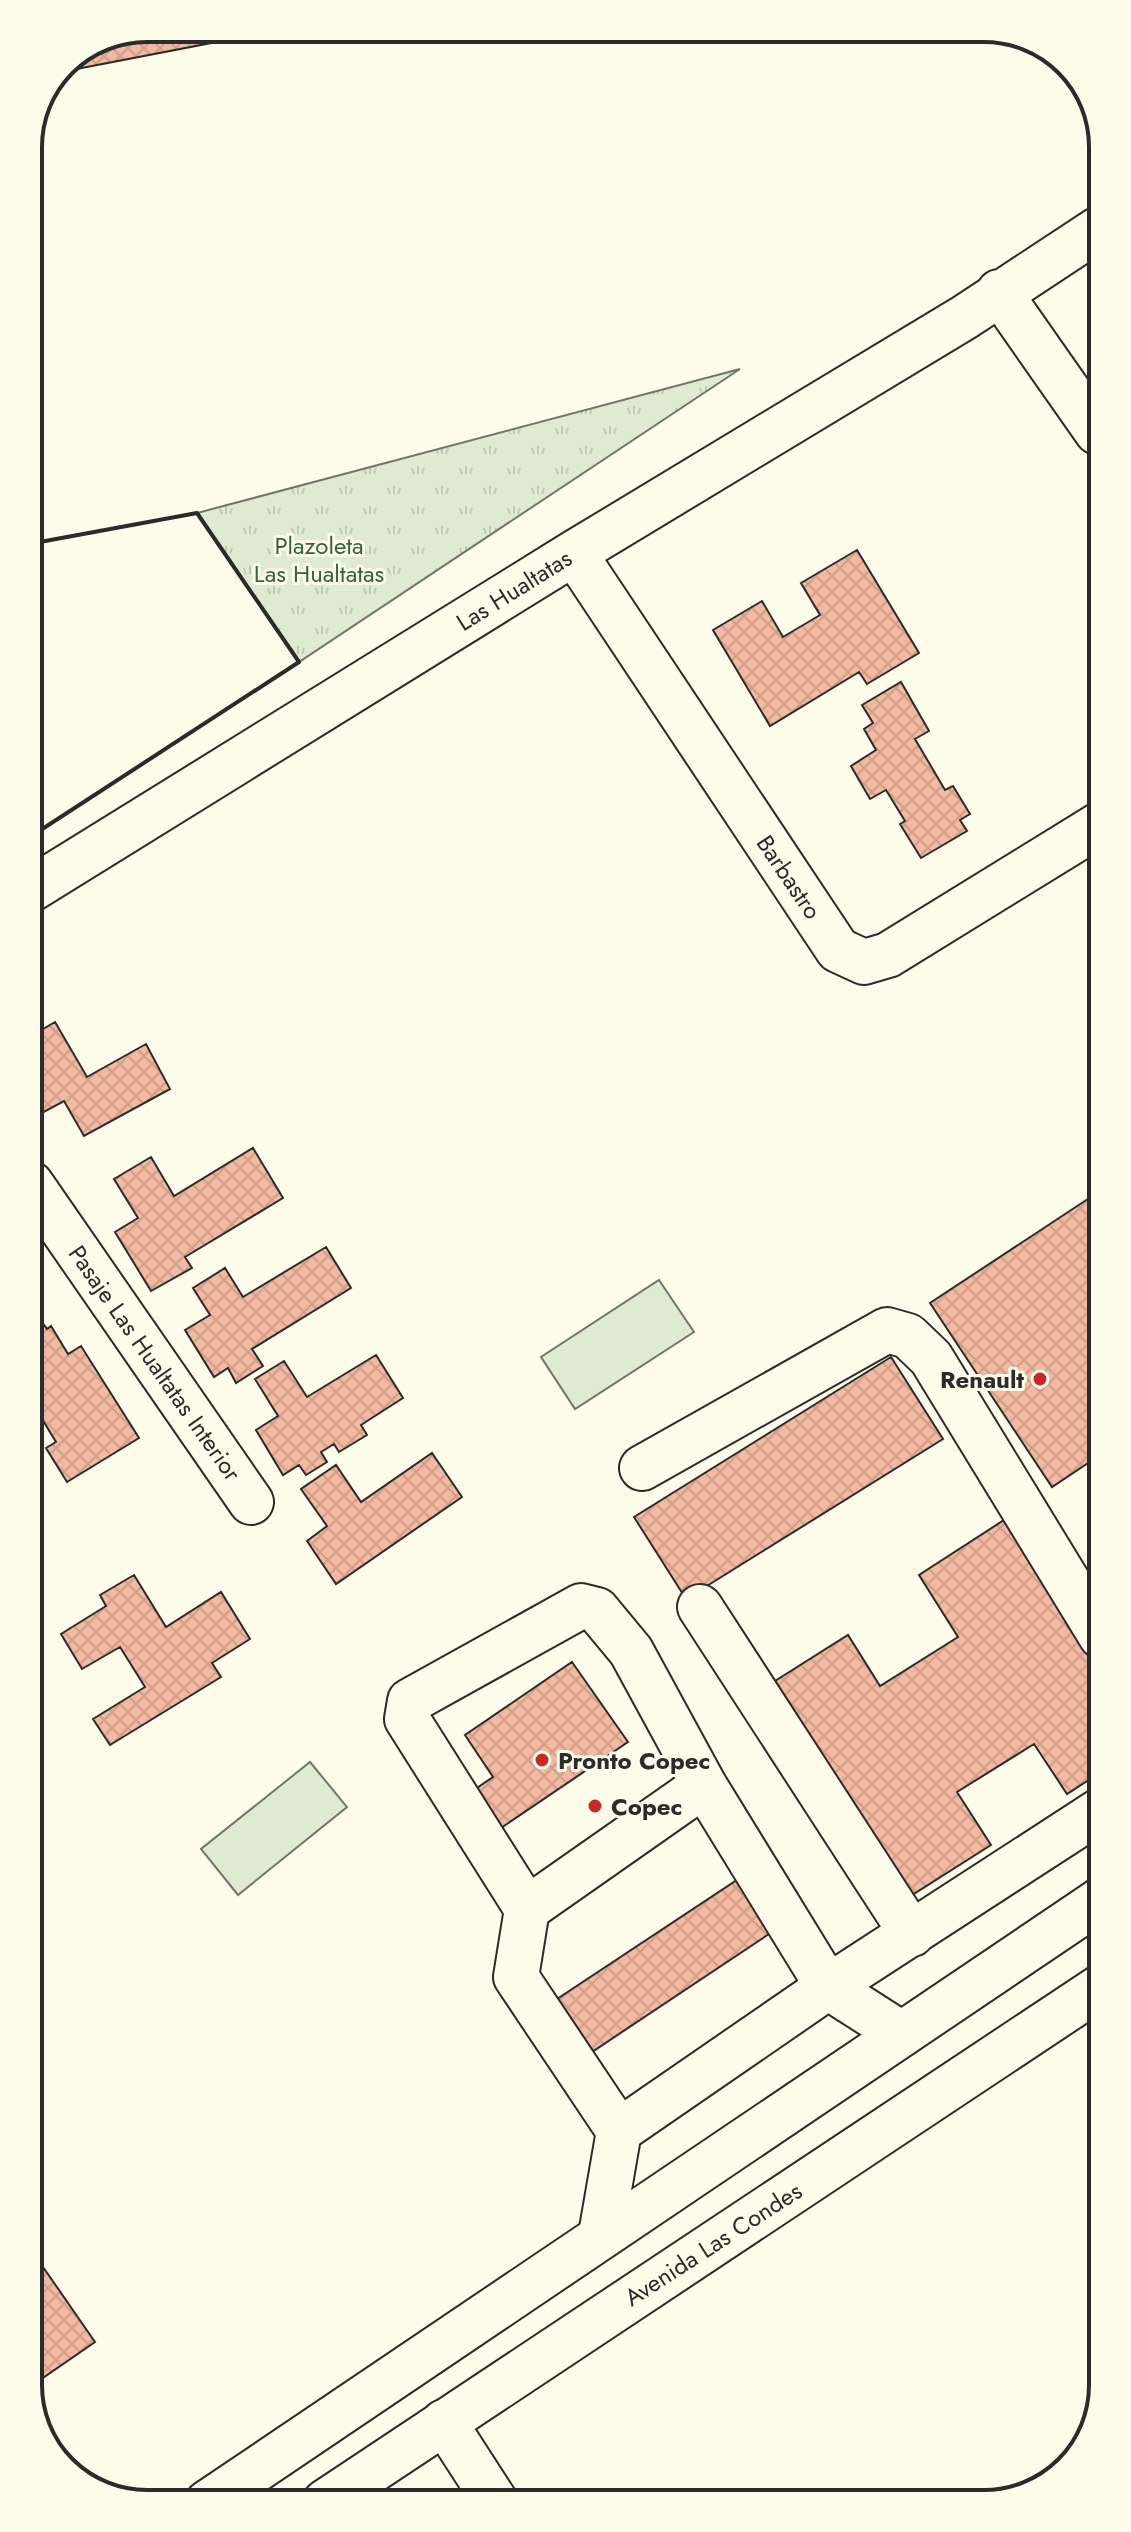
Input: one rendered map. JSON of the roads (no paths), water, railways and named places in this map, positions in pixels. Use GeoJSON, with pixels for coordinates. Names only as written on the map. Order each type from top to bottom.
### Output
{"type":"FeatureCollection","features":[{"type":"Feature","properties":{"kind":"street","name":"Las Hualtatas"},"geometry":{"type":"LineString","coordinates":[[42,883],[574,553],[965,317],[1089,235]]}},
{"type":"Feature","properties":{"kind":"street"},"geometry":{"type":"LineString","coordinates":[[999,292],[1089,421]]}},
{"type":"Feature","properties":{"kind":"street","name":"Barbastro"},"geometry":{"type":"LineString","coordinates":[[574,553],[838,950],[864,962],[888,955],[1089,831]]}},
{"type":"Feature","properties":{"kind":"street","name":"Pasaje Las Hualtatas Interior"},"geometry":{"type":"LineString","coordinates":[[42,1200],[251,1502]]}},
{"type":"Feature","properties":{"kind":"street"},"geometry":{"type":"LineString","coordinates":[[642,1468],[887,1330],[908,1336],[931,1358],[1089,1616]]}},
{"type":"Feature","properties":{"kind":"street"},"geometry":{"type":"LineString","coordinates":[[601,2235],[619,2131],[516,1977],[527,1909],[407,1719],[410,1701],[581,1606],[597,1610],[631,1651],[704,1785],[828,1987],[900,2033]]}},
{"type":"Feature","properties":{"kind":"street"},"geometry":{"type":"LineString","coordinates":[[700,1607],[912,1934]]}},
{"type":"Feature","properties":{"kind":"street"},"geometry":{"type":"LineString","coordinates":[[527,1909],[704,1785]]}},
{"type":"Feature","properties":{"kind":"street"},"geometry":{"type":"LineString","coordinates":[[619,2131],[828,1987],[1089,1818]]}},
{"type":"Feature","properties":{"kind":"street"},"geometry":{"type":"LineString","coordinates":[[226,2490],[1089,1908]]}},
{"type":"Feature","properties":{"kind":"street","name":"Avenida Las Condes"},"geometry":{"type":"LineString","coordinates":[[343,2490],[1089,1995]]}},
{"type":"Feature","properties":{"kind":"street"},"geometry":{"type":"LineString","coordinates":[[444,2422],[488,2490]]}},
{"type":"Feature","properties":{"kind":"place","name":"Renault"},"geometry":{"type":"Point","coordinates":[1040,1379]}},
{"type":"Feature","properties":{"kind":"place","name":"Pronto Copec"},"geometry":{"type":"Point","coordinates":[542,1760]}},
{"type":"Feature","properties":{"kind":"place","name":"Copec"},"geometry":{"type":"Point","coordinates":[595,1806]}},
{"type":"Feature","properties":{"kind":"park label","name":"Plazoleta Las Hualtatas"},"geometry":{"type":"Point","coordinates":[319,559]}}]}
